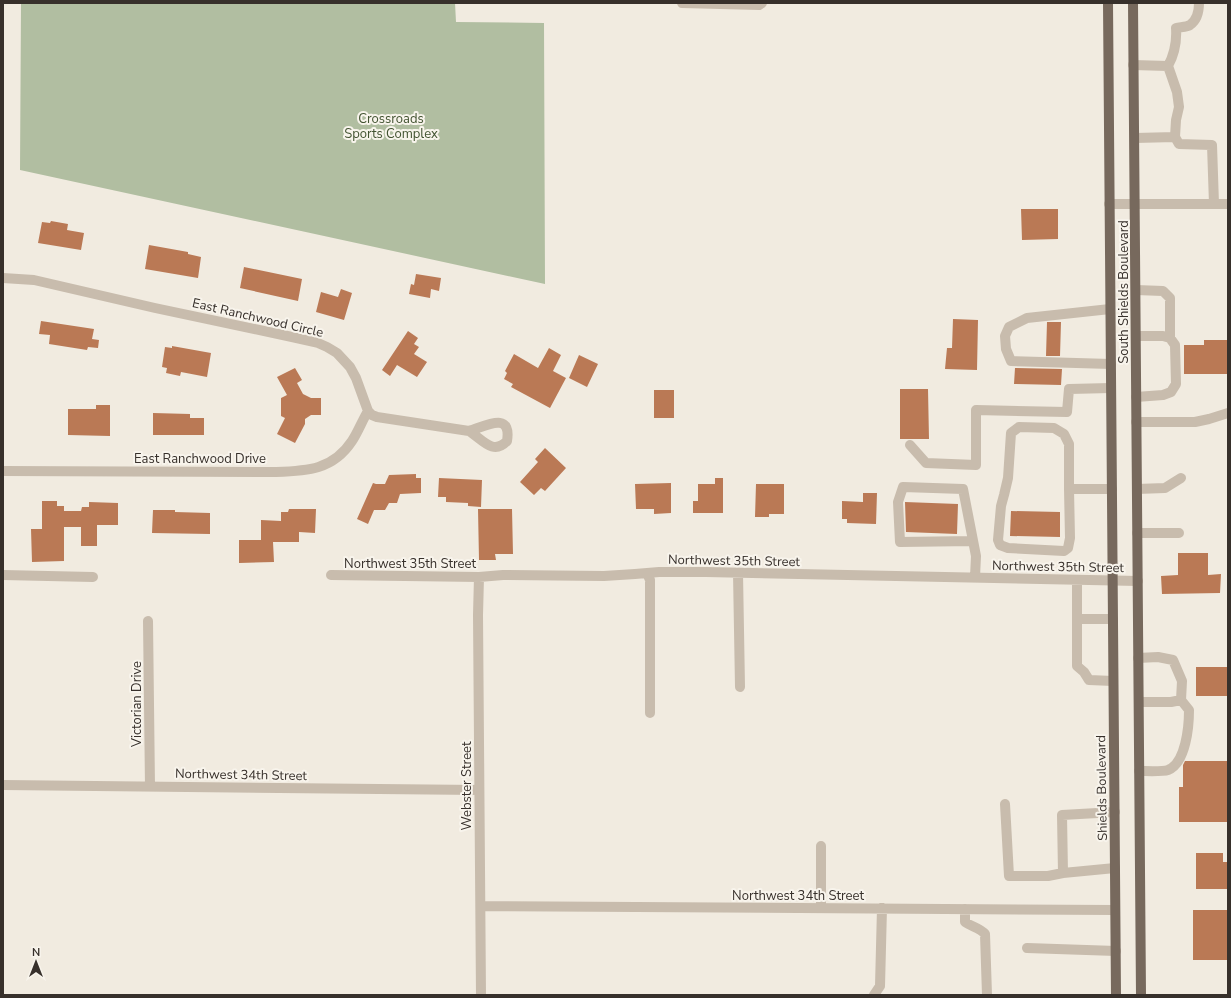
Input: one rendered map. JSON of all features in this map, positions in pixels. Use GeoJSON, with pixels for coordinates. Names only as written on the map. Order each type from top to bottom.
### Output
{"type":"FeatureCollection","features":[{"type":"Feature","properties":{"kind":"main road","name":"South Shields Boulevard"},"geometry":{"type":"LineString","coordinates":[[1108,3],[1112,580]]}},
{"type":"Feature","properties":{"kind":"main road","name":"South Shields Boulevard"},"geometry":{"type":"LineString","coordinates":[[1133,3],[1138,581]]}},
{"type":"Feature","properties":{"kind":"main road","name":"Shields Boulevard"},"geometry":{"type":"LineString","coordinates":[[1112,580],[1116,995]]}},
{"type":"Feature","properties":{"kind":"main road"},"geometry":{"type":"LineString","coordinates":[[1138,581],[1141,995]]}},
{"type":"Feature","properties":{"kind":"street"},"geometry":{"type":"LineString","coordinates":[[682,3],[759,5],[762,3]]}},
{"type":"Feature","properties":{"kind":"street"},"geometry":{"type":"LineString","coordinates":[[1199,3],[1200,9],[1197,17],[1190,25],[1176,28],[1177,40],[1174,55],[1168,66],[1177,92],[1179,107],[1176,120],[1175,137],[1179,144],[1212,145],[1214,204]]}},
{"type":"Feature","properties":{"kind":"street"},"geometry":{"type":"LineString","coordinates":[[1134,65],[1168,66]]}},
{"type":"Feature","properties":{"kind":"street"},"geometry":{"type":"LineString","coordinates":[[1134,138],[1175,137]]}},
{"type":"Feature","properties":{"kind":"street"},"geometry":{"type":"LineString","coordinates":[[1109,204],[1228,204]]}},
{"type":"Feature","properties":{"kind":"street","name":"East Ranchwood Circle"},"geometry":{"type":"LineString","coordinates":[[3,278],[34,280],[318,343],[337,353],[350,367],[356,378],[368,411]]}},
{"type":"Feature","properties":{"kind":"street"},"geometry":{"type":"LineString","coordinates":[[1136,290],[1163,291],[1170,298],[1170,338],[1175,345],[1176,384],[1171,392],[1163,395],[1136,397]]}},
{"type":"Feature","properties":{"kind":"street"},"geometry":{"type":"LineString","coordinates":[[1110,309],[1027,318],[1010,327],[1005,336],[1006,349],[1011,361],[1111,364]]}},
{"type":"Feature","properties":{"kind":"street"},"geometry":{"type":"LineString","coordinates":[[1136,336],[1163,336],[1170,338]]}},
{"type":"Feature","properties":{"kind":"street"},"geometry":{"type":"LineString","coordinates":[[910,445],[926,463],[976,465],[976,410],[1067,412],[1069,389],[1111,388]]}},
{"type":"Feature","properties":{"kind":"street"},"geometry":{"type":"LineString","coordinates":[[368,411],[377,418],[469,431]]}},
{"type":"Feature","properties":{"kind":"street","name":"East Ranchwood Drive"},"geometry":{"type":"LineString","coordinates":[[3,471],[302,471],[325,465],[337,458],[352,441],[368,411]]}},
{"type":"Feature","properties":{"kind":"street"},"geometry":{"type":"LineString","coordinates":[[1136,422],[1195,422],[1228,413]]}},
{"type":"Feature","properties":{"kind":"street"},"geometry":{"type":"LineString","coordinates":[[1019,427],[1054,428],[1064,434],[1069,444],[1069,488],[1070,538],[1068,548],[1064,551],[1008,548],[1000,545],[998,540],[1001,506],[1008,478],[1011,433],[1019,427]]}},
{"type":"Feature","properties":{"kind":"street"},"geometry":{"type":"LineString","coordinates":[[1137,488],[1165,488],[1181,478]]}},
{"type":"Feature","properties":{"kind":"street"},"geometry":{"type":"LineString","coordinates":[[973,540],[900,542],[898,502],[903,487],[963,489],[973,540],[976,556],[975,577]]}},
{"type":"Feature","properties":{"kind":"street"},"geometry":{"type":"LineString","coordinates":[[1069,488],[1112,489]]}},
{"type":"Feature","properties":{"kind":"street"},"geometry":{"type":"LineString","coordinates":[[1137,533],[1179,533]]}},
{"type":"Feature","properties":{"kind":"street","name":"Northwest 35th Street"},"geometry":{"type":"LineString","coordinates":[[330,575],[479,577],[503,575],[604,576],[659,572],[1138,581]]}},
{"type":"Feature","properties":{"kind":"street"},"geometry":{"type":"LineString","coordinates":[[647,573],[650,580],[650,713]]}},
{"type":"Feature","properties":{"kind":"street"},"geometry":{"type":"LineString","coordinates":[[738,573],[740,687]]}},
{"type":"Feature","properties":{"kind":"street"},"geometry":{"type":"LineString","coordinates":[[3,575],[93,577]]}},
{"type":"Feature","properties":{"kind":"street","name":"Webster Street"},"geometry":{"type":"LineString","coordinates":[[479,577],[481,995]]}},
{"type":"Feature","properties":{"kind":"street"},"geometry":{"type":"LineString","coordinates":[[1077,580],[1077,666],[1084,672],[1089,680],[1113,681]]}},
{"type":"Feature","properties":{"kind":"street"},"geometry":{"type":"LineString","coordinates":[[1077,619],[1113,619]]}},
{"type":"Feature","properties":{"kind":"street","name":"Victorian Drive"},"geometry":{"type":"LineString","coordinates":[[148,621],[150,787]]}},
{"type":"Feature","properties":{"kind":"street"},"geometry":{"type":"LineString","coordinates":[[1138,658],[1158,657],[1173,660],[1182,681],[1181,700],[1190,710],[1189,728],[1182,752],[1176,764],[1167,770],[1139,771]]}},
{"type":"Feature","properties":{"kind":"street"},"geometry":{"type":"LineString","coordinates":[[1139,702],[1171,702],[1181,700]]}},
{"type":"Feature","properties":{"kind":"street","name":"Northwest 34th Street"},"geometry":{"type":"LineString","coordinates":[[3,785],[479,790]]}},
{"type":"Feature","properties":{"kind":"street"},"geometry":{"type":"LineString","coordinates":[[1005,804],[1009,876],[1048,876],[1063,873],[1115,868]]}},
{"type":"Feature","properties":{"kind":"street"},"geometry":{"type":"LineString","coordinates":[[1063,873],[1062,815],[1114,812]]}},
{"type":"Feature","properties":{"kind":"street"},"geometry":{"type":"LineString","coordinates":[[821,846],[821,908]]}},
{"type":"Feature","properties":{"kind":"street","name":"Northwest 34th Street"},"geometry":{"type":"LineString","coordinates":[[481,906],[1115,910]]}},
{"type":"Feature","properties":{"kind":"street"},"geometry":{"type":"LineString","coordinates":[[874,995],[880,986],[882,908]]}},
{"type":"Feature","properties":{"kind":"street"},"geometry":{"type":"LineString","coordinates":[[965,909],[965,922],[970,926],[982,930],[985,934],[987,995]]}},
{"type":"Feature","properties":{"kind":"street"},"geometry":{"type":"LineString","coordinates":[[1027,948],[1116,951]]}},
{"type":"Feature","properties":{"kind":"green space","name":"Crossroads Sports Complex"},"geometry":{"type":"Polygon","coordinates":[[[21,3],[455,3],[456,22],[544,23],[545,284],[20,170],[21,3]]]}},
{"type":"Feature","properties":{"kind":"building"},"geometry":{"type":"Polygon","coordinates":[[[1021,209],[1058,209],[1058,239],[1022,240],[1021,209]]]}},
{"type":"Feature","properties":{"kind":"building"},"geometry":{"type":"Polygon","coordinates":[[[51,221],[68,224],[67,230],[84,233],[81,250],[38,243],[42,222],[50,223],[51,221]]]}},
{"type":"Feature","properties":{"kind":"building"},"geometry":{"type":"Polygon","coordinates":[[[149,245],[188,252],[188,254],[201,257],[198,278],[145,269],[149,245]]]}},
{"type":"Feature","properties":{"kind":"building"},"geometry":{"type":"Polygon","coordinates":[[[244,267],[302,279],[298,301],[240,288],[244,267]]]}},
{"type":"Feature","properties":{"kind":"building"},"geometry":{"type":"Polygon","coordinates":[[[416,274],[441,278],[439,291],[431,289],[430,298],[409,294],[411,284],[414,285],[416,274]]]}},
{"type":"Feature","properties":{"kind":"building"},"geometry":{"type":"Polygon","coordinates":[[[341,289],[352,293],[344,320],[316,312],[321,292],[338,297],[341,289]]]}},
{"type":"Feature","properties":{"kind":"building"},"geometry":{"type":"Polygon","coordinates":[[[953,319],[978,320],[977,370],[945,369],[947,348],[952,348],[953,319]]]}},
{"type":"Feature","properties":{"kind":"building"},"geometry":{"type":"Polygon","coordinates":[[[41,321],[94,329],[92,339],[99,340],[98,348],[88,347],[87,350],[49,344],[50,335],[39,334],[41,321]]]}},
{"type":"Feature","properties":{"kind":"building"},"geometry":{"type":"Polygon","coordinates":[[[1047,322],[1061,322],[1060,356],[1046,356],[1047,322]]]}},
{"type":"Feature","properties":{"kind":"building"},"geometry":{"type":"Polygon","coordinates":[[[408,331],[418,338],[414,344],[419,347],[414,354],[427,362],[417,377],[397,365],[390,376],[382,370],[408,331]]]}},
{"type":"Feature","properties":{"kind":"building"},"geometry":{"type":"Polygon","coordinates":[[[1204,340],[1228,340],[1228,374],[1184,374],[1184,345],[1204,345],[1204,340]]]}},
{"type":"Feature","properties":{"kind":"building"},"geometry":{"type":"Polygon","coordinates":[[[172,346],[211,353],[207,377],[181,372],[180,376],[166,373],[167,368],[162,367],[165,347],[172,348],[172,346]]]}},
{"type":"Feature","properties":{"kind":"building"},"geometry":{"type":"Polygon","coordinates":[[[549,348],[561,355],[553,371],[566,378],[550,408],[511,387],[513,384],[504,379],[507,373],[505,371],[514,354],[538,368],[549,348]]]}},
{"type":"Feature","properties":{"kind":"building"},"geometry":{"type":"Polygon","coordinates":[[[579,355],[598,364],[587,387],[569,378],[579,355]]]}},
{"type":"Feature","properties":{"kind":"building"},"geometry":{"type":"Polygon","coordinates":[[[295,368],[302,380],[297,383],[303,394],[311,398],[321,398],[321,415],[311,415],[305,419],[305,424],[295,443],[277,434],[285,418],[281,416],[281,398],[287,395],[277,377],[295,368]]]}},
{"type":"Feature","properties":{"kind":"building"},"geometry":{"type":"Polygon","coordinates":[[[1015,368],[1062,369],[1061,385],[1014,384],[1015,368]]]}},
{"type":"Feature","properties":{"kind":"building"},"geometry":{"type":"Polygon","coordinates":[[[900,389],[928,389],[929,439],[900,439],[900,389]]]}},
{"type":"Feature","properties":{"kind":"building"},"geometry":{"type":"Polygon","coordinates":[[[654,390],[674,390],[674,418],[654,418],[654,390]]]}},
{"type":"Feature","properties":{"kind":"building"},"geometry":{"type":"Polygon","coordinates":[[[96,405],[110,405],[110,436],[68,435],[68,409],[96,409],[96,405]]]}},
{"type":"Feature","properties":{"kind":"building"},"geometry":{"type":"Polygon","coordinates":[[[153,413],[190,414],[190,418],[204,418],[204,435],[153,435],[153,413]]]}},
{"type":"Feature","properties":{"kind":"building"},"geometry":{"type":"Polygon","coordinates":[[[545,448],[566,468],[545,491],[541,488],[534,495],[520,482],[538,462],[535,459],[545,448]]]}},
{"type":"Feature","properties":{"kind":"building"},"geometry":{"type":"Polygon","coordinates":[[[416,474],[416,478],[421,478],[421,493],[400,494],[397,503],[389,503],[385,510],[374,510],[368,524],[357,519],[373,483],[385,484],[389,475],[416,474]]]}},
{"type":"Feature","properties":{"kind":"building"},"geometry":{"type":"Polygon","coordinates":[[[439,478],[482,480],[481,507],[468,506],[468,503],[446,502],[446,497],[438,497],[439,478]]]}},
{"type":"Feature","properties":{"kind":"building"},"geometry":{"type":"Polygon","coordinates":[[[715,478],[723,478],[723,513],[693,513],[693,501],[698,501],[698,484],[715,484],[715,478]]]}},
{"type":"Feature","properties":{"kind":"building"},"geometry":{"type":"Polygon","coordinates":[[[671,483],[671,513],[654,514],[654,509],[636,509],[635,484],[671,483]]]}},
{"type":"Feature","properties":{"kind":"building"},"geometry":{"type":"Polygon","coordinates":[[[756,484],[784,484],[784,514],[769,514],[769,517],[755,517],[756,484]]]}},
{"type":"Feature","properties":{"kind":"building"},"geometry":{"type":"Polygon","coordinates":[[[863,493],[877,493],[876,524],[847,523],[847,519],[842,519],[842,501],[863,502],[863,493]]]}},
{"type":"Feature","properties":{"kind":"building"},"geometry":{"type":"Polygon","coordinates":[[[42,501],[57,501],[57,506],[64,506],[64,511],[81,511],[82,507],[89,507],[89,502],[118,503],[118,525],[97,525],[97,546],[81,546],[81,527],[64,527],[64,561],[32,562],[31,529],[42,529],[42,501]]]}},
{"type":"Feature","properties":{"kind":"building"},"geometry":{"type":"Polygon","coordinates":[[[905,502],[958,504],[957,534],[906,532],[905,502]]]}},
{"type":"Feature","properties":{"kind":"building"},"geometry":{"type":"Polygon","coordinates":[[[289,509],[316,509],[315,533],[299,532],[299,542],[273,542],[274,562],[239,563],[239,540],[261,540],[261,520],[281,521],[281,512],[288,512],[289,509]]]}},
{"type":"Feature","properties":{"kind":"building"},"geometry":{"type":"Polygon","coordinates":[[[478,509],[512,509],[513,554],[495,554],[496,560],[479,560],[478,509]]]}},
{"type":"Feature","properties":{"kind":"building"},"geometry":{"type":"Polygon","coordinates":[[[153,510],[210,513],[210,534],[152,533],[153,510]]]}},
{"type":"Feature","properties":{"kind":"building"},"geometry":{"type":"Polygon","coordinates":[[[1011,511],[1060,512],[1060,537],[1010,536],[1011,511]]]}},
{"type":"Feature","properties":{"kind":"building"},"geometry":{"type":"Polygon","coordinates":[[[1178,553],[1208,553],[1208,575],[1221,574],[1220,593],[1162,594],[1161,576],[1178,575],[1178,553]]]}},
{"type":"Feature","properties":{"kind":"building"},"geometry":{"type":"Polygon","coordinates":[[[1196,667],[1228,667],[1228,696],[1196,696],[1196,667]]]}},
{"type":"Feature","properties":{"kind":"building"},"geometry":{"type":"Polygon","coordinates":[[[1185,761],[1228,761],[1228,822],[1179,822],[1179,787],[1183,787],[1183,765],[1185,761]]]}},
{"type":"Feature","properties":{"kind":"building"},"geometry":{"type":"Polygon","coordinates":[[[1196,853],[1223,853],[1223,862],[1228,862],[1228,889],[1196,889],[1196,853]]]}},
{"type":"Feature","properties":{"kind":"building"},"geometry":{"type":"Polygon","coordinates":[[[1193,910],[1227,910],[1227,960],[1193,960],[1193,910]]]}}]}
